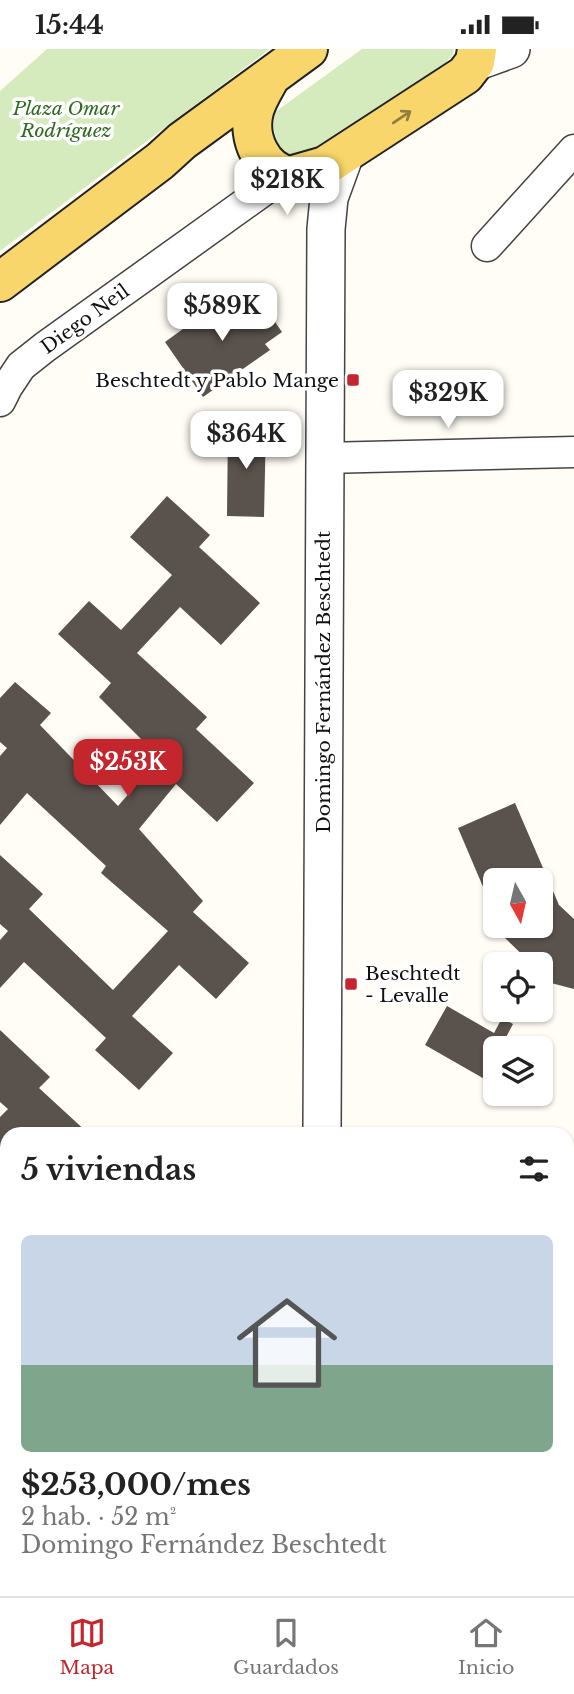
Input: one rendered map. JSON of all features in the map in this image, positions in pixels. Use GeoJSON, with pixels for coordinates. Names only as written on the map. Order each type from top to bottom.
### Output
{"type":"FeatureCollection","features":[{"type":"Feature","properties":{"kind":"main road"},"geometry":{"type":"LineString","coordinates":[[160,162],[197,148],[228,142],[247,146],[278,168],[325,166],[465,75],[476,56]]}},
{"type":"Feature","properties":{"kind":"main road"},"geometry":{"type":"LineString","coordinates":[[278,168],[252,127],[254,109],[295,57]]}},
{"type":"Feature","properties":{"kind":"main road"},"geometry":{"type":"LineString","coordinates":[[0,282],[295,57]]}},
{"type":"Feature","properties":{"kind":"street"},"geometry":{"type":"LineString","coordinates":[[476,56],[511,49]]}},
{"type":"Feature","properties":{"kind":"street"},"geometry":{"type":"LineString","coordinates":[[487,246],[574,151]]}},
{"type":"Feature","properties":{"kind":"street","name":"Domingo Fernández Beschtedt"},"geometry":{"type":"LineString","coordinates":[[322,1127],[326,229],[329,198],[345,154]]}},
{"type":"Feature","properties":{"kind":"street","name":"Domingo Fernández Beschtedt"},"geometry":{"type":"LineString","coordinates":[[278,168],[302,188],[315,206],[326,229]]}},
{"type":"Feature","properties":{"kind":"street","name":"Diego Neil"},"geometry":{"type":"LineString","coordinates":[[0,401],[21,366],[278,168]]}},
{"type":"Feature","properties":{"kind":"street"},"geometry":{"type":"LineString","coordinates":[[324,458],[574,452]]}},
{"type":"Feature","properties":{"kind":"green space","name":"Plaza Omar Rodríguez"},"geometry":{"type":"Polygon","coordinates":[[[47,49],[270,49],[0,251],[0,91],[47,49]]]}},
{"type":"Feature","properties":{"kind":"green space"},"geometry":{"type":"Polygon","coordinates":[[[362,49],[454,49],[452,56],[445,63],[318,152],[300,156],[286,152],[275,134],[275,112],[362,49]]]}},
{"type":"Feature","properties":{"kind":"building"},"geometry":{"type":"Polygon","coordinates":[[[236,294],[251,316],[264,306],[282,332],[265,344],[270,350],[203,397],[165,342],[187,326],[181,318],[196,307],[203,317],[236,294]]]}},
{"type":"Feature","properties":{"kind":"building"},"geometry":{"type":"Polygon","coordinates":[[[228,425],[266,425],[264,517],[227,516],[228,425]]]}},
{"type":"Feature","properties":{"kind":"building"},"geometry":{"type":"Polygon","coordinates":[[[167,496],[210,535],[199,547],[260,603],[221,645],[180,607],[137,653],[207,717],[196,729],[254,783],[217,822],[176,784],[139,829],[203,901],[193,912],[249,963],[216,999],[179,965],[132,1016],[173,1053],[139,1090],[95,1050],[106,1038],[24,962],[0,988],[0,940],[8,931],[0,924],[0,855],[43,894],[29,909],[113,990],[168,931],[101,873],[106,866],[27,793],[0,825],[0,756],[7,748],[0,742],[0,698],[15,682],[51,713],[40,725],[118,806],[160,758],[99,697],[111,683],[58,634],[89,601],[121,630],[172,575],[130,537],[167,496]]]}},
{"type":"Feature","properties":{"kind":"building"},"geometry":{"type":"Polygon","coordinates":[[[515,803],[543,868],[483,868],[483,887],[458,828],[515,803]]]}},
{"type":"Feature","properties":{"kind":"building"},"geometry":{"type":"Polygon","coordinates":[[[553,891],[559,905],[574,919],[574,989],[553,984],[553,952],[520,952],[505,938],[553,938],[553,891]]]}},
{"type":"Feature","properties":{"kind":"building"},"geometry":{"type":"Polygon","coordinates":[[[447,1006],[494,1033],[500,1022],[513,1024],[507,1036],[483,1036],[483,1078],[425,1045],[447,1006]]]}},
{"type":"Feature","properties":{"kind":"building"},"geometry":{"type":"Polygon","coordinates":[[[0,1030],[50,1077],[39,1088],[81,1127],[0,1127],[0,1117],[8,1109],[0,1102],[0,1030]]]}},
{"type":"Feature","properties":{"kind":"place","name":"Beschtedt y Pablo Mange"},"geometry":{"type":"Point","coordinates":[353,380]}},
{"type":"Feature","properties":{"kind":"place","name":"Beschtedt - Levalle"},"geometry":{"type":"Point","coordinates":[351,984]}}]}
